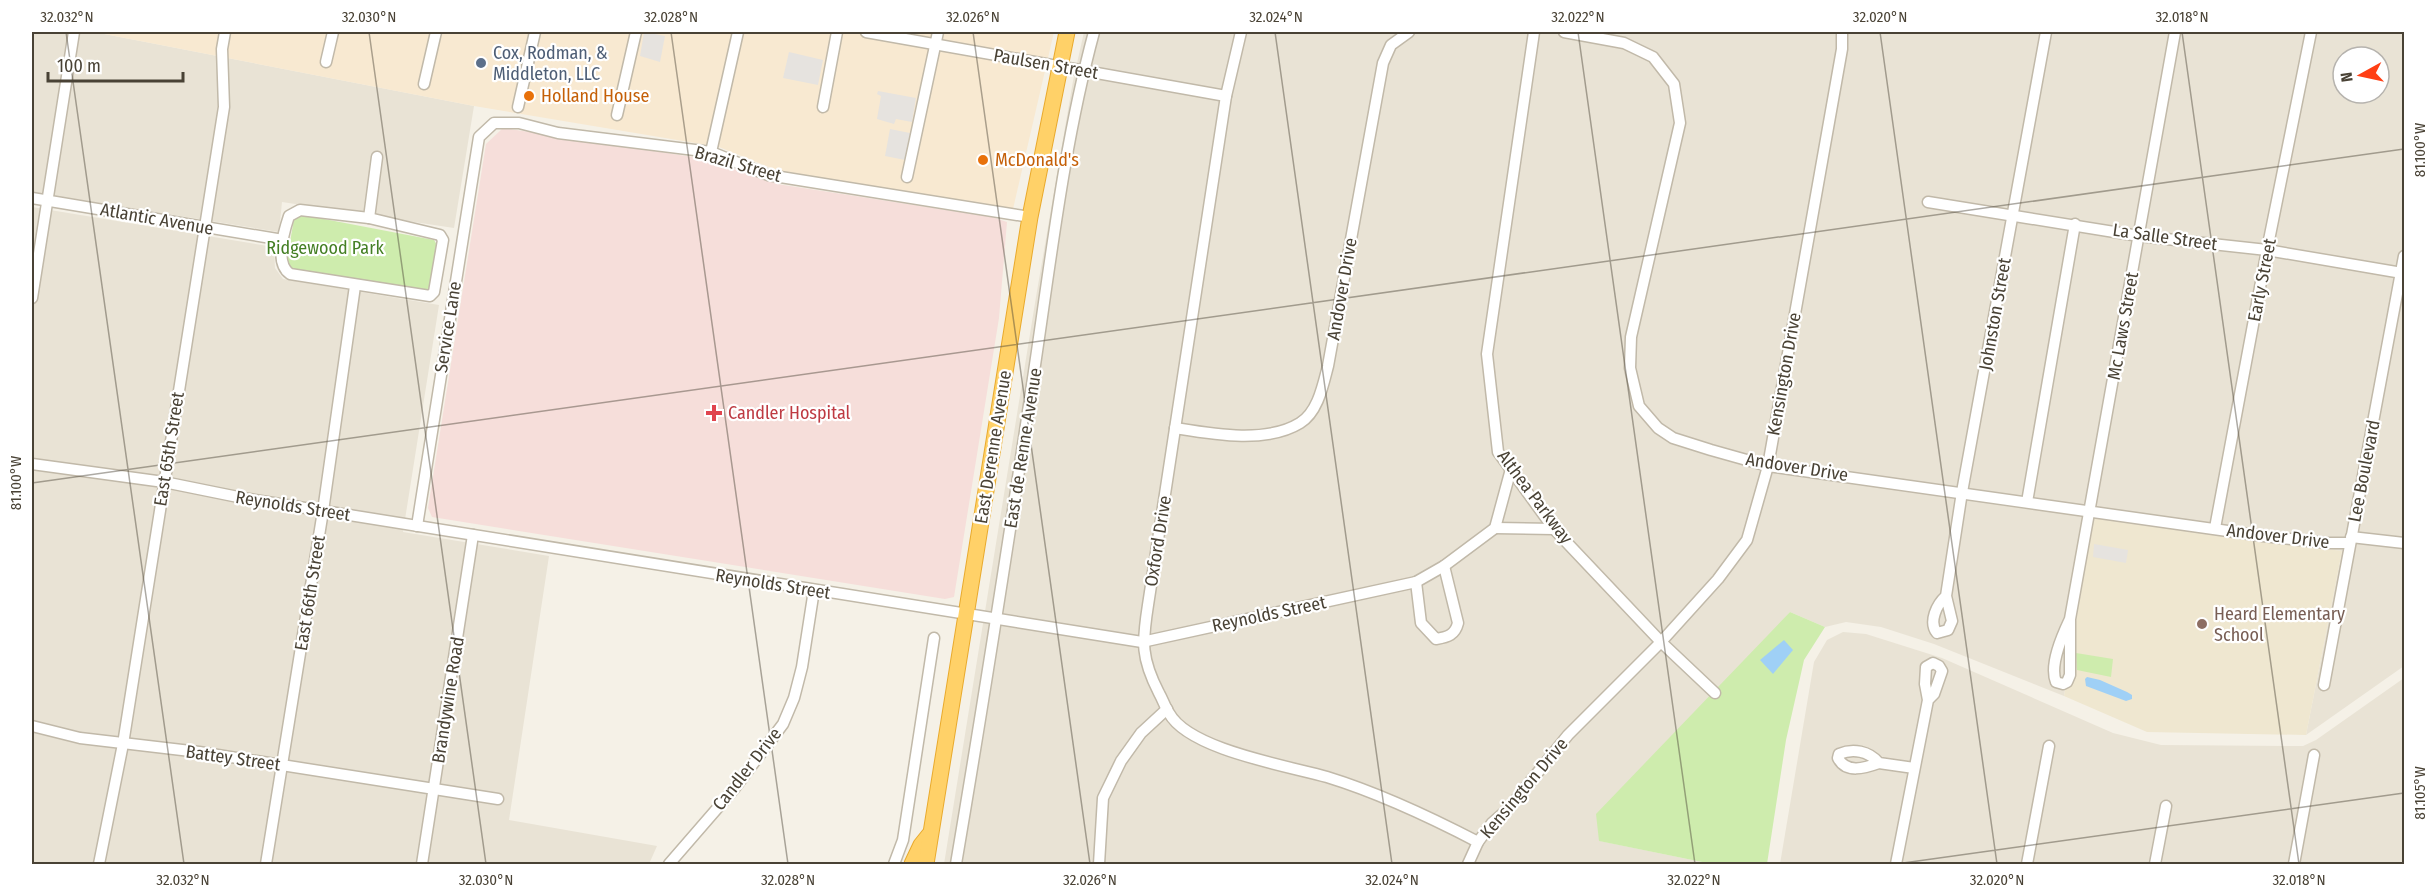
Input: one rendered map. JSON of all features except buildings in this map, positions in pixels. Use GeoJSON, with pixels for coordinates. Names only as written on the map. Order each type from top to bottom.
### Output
{"type":"FeatureCollection","features":[{"type":"Feature","properties":{"kind":"highway","name":"East Derenne Avenue"},"geometry":{"type":"LineString","coordinates":[[926,864],[1030,217],[1067,32]]}},
{"type":"Feature","properties":{"kind":"highway"},"geometry":{"type":"LineString","coordinates":[[912,864],[921,845],[931,833]]}},
{"type":"Feature","properties":{"kind":"street"},"geometry":{"type":"LineString","coordinates":[[32,298],[74,32]]}},
{"type":"Feature","properties":{"kind":"street","name":"East 65th Street"},"geometry":{"type":"LineString","coordinates":[[99,864],[123,744],[224,107],[222,49],[225,32]]}},
{"type":"Feature","properties":{"kind":"street"},"geometry":{"type":"LineString","coordinates":[[326,62],[333,32]]}},
{"type":"Feature","properties":{"kind":"street"},"geometry":{"type":"LineString","coordinates":[[424,84],[436,32]]}},
{"type":"Feature","properties":{"kind":"street"},"geometry":{"type":"LineString","coordinates":[[518,107],[535,32]]}},
{"type":"Feature","properties":{"kind":"street"},"geometry":{"type":"LineString","coordinates":[[617,115],[636,32]]}},
{"type":"Feature","properties":{"kind":"street"},"geometry":{"type":"LineString","coordinates":[[711,152],[738,32]]}},
{"type":"Feature","properties":{"kind":"street"},"geometry":{"type":"LineString","coordinates":[[823,107],[837,32]]}},
{"type":"Feature","properties":{"kind":"street","name":"Paulsen Street"},"geometry":{"type":"LineString","coordinates":[[866,32],[1226,96]]}},
{"type":"Feature","properties":{"kind":"street"},"geometry":{"type":"LineString","coordinates":[[907,177],[938,32]]}},
{"type":"Feature","properties":{"kind":"street","name":"East de Renne Avenue"},"geometry":{"type":"LineString","coordinates":[[956,864],[997,619],[1064,172],[1083,71],[1094,32]]}},
{"type":"Feature","properties":{"kind":"street","name":"Oxford Drive"},"geometry":{"type":"LineString","coordinates":[[1241,32],[1226,96],[1142,642],[1148,672],[1170,715],[1188,731],[1216,747],[1327,777],[1368,792],[1478,842]]}},
{"type":"Feature","properties":{"kind":"street","name":"Andover Drive"},"geometry":{"type":"LineString","coordinates":[[1175,428],[1247,436],[1278,431],[1301,423],[1319,399],[1328,366],[1383,63],[1391,45],[1409,32]]}},
{"type":"Feature","properties":{"kind":"street","name":"Althea Parkway"},"geometry":{"type":"LineString","coordinates":[[1534,32],[1488,354],[1498,452],[1554,529],[1661,642],[1715,693]]}},
{"type":"Feature","properties":{"kind":"street","name":"Andover Drive"},"geometry":{"type":"LineString","coordinates":[[1564,32],[1624,43],[1653,57],[1674,84],[1680,123],[1631,337],[1630,368],[1639,406],[1658,428],[1673,438],[1768,466],[2314,542],[2351,540],[2404,543]]}},
{"type":"Feature","properties":{"kind":"street","name":"Kensington Drive"},"geometry":{"type":"LineString","coordinates":[[1468,864],[1478,842],[1492,823],[1509,808],[1568,735],[1661,642],[1718,579],[1747,540],[1768,466],[1840,60],[1842,32]]}},
{"type":"Feature","properties":{"kind":"street","name":"Johnston Street"},"geometry":{"type":"LineString","coordinates":[[1946,596],[1962,492],[2046,32]]}},
{"type":"Feature","properties":{"kind":"street","name":"Mc Laws Street"},"geometry":{"type":"LineString","coordinates":[[2070,619],[2062,638],[2054,670],[2056,682],[2063,684],[2067,682],[2070,675],[2070,619],[2175,32]]}},
{"type":"Feature","properties":{"kind":"street","name":"Early Street"},"geometry":{"type":"LineString","coordinates":[[2215,528],[2267,250],[2312,32]]}},
{"type":"Feature","properties":{"kind":"street","name":"Brazil Street"},"geometry":{"type":"LineString","coordinates":[[485,130],[494,123],[519,123],[558,133],[711,152],[768,175],[1030,217]]}},
{"type":"Feature","properties":{"kind":"street","name":"Service Lane"},"geometry":{"type":"LineString","coordinates":[[417,526],[479,137],[485,130]]}},
{"type":"Feature","properties":{"kind":"street"},"geometry":{"type":"LineString","coordinates":[[369,218],[377,157]]}},
{"type":"Feature","properties":{"kind":"street","name":"Atlantic Avenue"},"geometry":{"type":"LineString","coordinates":[[32,198],[283,240]]}},
{"type":"Feature","properties":{"kind":"street","name":"La Salle Street"},"geometry":{"type":"LineString","coordinates":[[1928,202],[2139,236],[2267,250],[2402,273]]}},
{"type":"Feature","properties":{"kind":"street"},"geometry":{"type":"LineString","coordinates":[[296,211],[369,218],[440,235],[443,240],[434,292],[430,296],[356,286],[290,274],[284,270],[283,240],[290,216],[296,211]]}},
{"type":"Feature","properties":{"kind":"street"},"geometry":{"type":"LineString","coordinates":[[2027,502],[2075,224]]}},
{"type":"Feature","properties":{"kind":"street","name":"Lee Boulevard"},"geometry":{"type":"LineString","coordinates":[[2324,685],[2404,256]]}},
{"type":"Feature","properties":{"kind":"street","name":"East 66th Street"},"geometry":{"type":"LineString","coordinates":[[266,864],[323,511],[356,286]]}},
{"type":"Feature","properties":{"kind":"street","name":"Reynolds Street"},"geometry":{"type":"LineString","coordinates":[[32,464],[164,482],[323,511],[1142,642],[1416,582],[1444,566],[1495,528]]}},
{"type":"Feature","properties":{"kind":"street"},"geometry":{"type":"LineString","coordinates":[[1511,469],[1495,528],[1554,529]]}},
{"type":"Feature","properties":{"kind":"street","name":"Brandywine Road"},"geometry":{"type":"LineString","coordinates":[[422,864],[473,535]]}},
{"type":"Feature","properties":{"kind":"street"},"geometry":{"type":"LineString","coordinates":[[1416,582],[1421,623],[1436,639],[1448,638],[1456,631],[1458,623],[1444,566]]}},
{"type":"Feature","properties":{"kind":"street","name":"Candler Drive"},"geometry":{"type":"LineString","coordinates":[[669,864],[734,789],[783,724],[795,698],[814,590]]}},
{"type":"Feature","properties":{"kind":"street"},"geometry":{"type":"LineString","coordinates":[[894,864],[903,840],[934,638]]}},
{"type":"Feature","properties":{"kind":"street"},"geometry":{"type":"LineString","coordinates":[[1896,864],[1928,700]]}},
{"type":"Feature","properties":{"kind":"street"},"geometry":{"type":"LineString","coordinates":[[1099,864],[1103,798],[1121,761],[1141,733],[1167,708]]}},
{"type":"Feature","properties":{"kind":"street","name":"Battey Street"},"geometry":{"type":"LineString","coordinates":[[32,726],[80,738],[199,752],[498,799]]}},
{"type":"Feature","properties":{"kind":"street"},"geometry":{"type":"LineString","coordinates":[[2027,864],[2049,746]]}},
{"type":"Feature","properties":{"kind":"street"},"geometry":{"type":"LineString","coordinates":[[2294,864],[2314,755]]}},
{"type":"Feature","properties":{"kind":"street"},"geometry":{"type":"LineString","coordinates":[[1879,763],[1914,768]]}},
{"type":"Feature","properties":{"kind":"street"},"geometry":{"type":"LineString","coordinates":[[2155,864],[2166,806]]}},
{"type":"Feature","properties":{"kind":"shaded area"},"geometry":{"type":"Polygon","coordinates":[[[32,32],[94,32],[474,106],[454,228],[282,202],[279,232],[32,192],[32,32]]]}},
{"type":"Feature","properties":{"kind":"shaded area"},"geometry":{"type":"Polygon","coordinates":[[[94,32],[1054,32],[1013,209],[779,171],[719,147],[474,106],[94,32]]]}},
{"type":"Feature","properties":{"kind":"shaded area"},"geometry":{"type":"Polygon","coordinates":[[[644,32],[665,36],[660,62],[640,56],[644,32]]]}},
{"type":"Feature","properties":{"kind":"shaded area"},"geometry":{"type":"Polygon","coordinates":[[[1084,32],[2404,32],[2404,666],[2306,735],[2342,551],[2093,518],[2064,696],[1934,644],[1881,627],[1846,622],[1825,627],[1790,612],[1600,841],[1712,864],[944,864],[1073,81],[1084,32]]]}},
{"type":"Feature","properties":{"kind":"shaded area"},"geometry":{"type":"Polygon","coordinates":[[[789,52],[823,60],[818,85],[783,78],[789,52]]]}},
{"type":"Feature","properties":{"kind":"shaded area"},"geometry":{"type":"Polygon","coordinates":[[[878,91],[916,98],[912,122],[896,119],[894,124],[877,119],[881,96],[877,94],[878,91]]]}},
{"type":"Feature","properties":{"kind":"shaded area","name":"Candler Hospital"},"geometry":{"type":"Polygon","coordinates":[[[503,128],[732,163],[777,184],[992,217],[1007,222],[999,318],[954,597],[945,599],[432,517],[428,508],[486,144],[503,128]]]}},
{"type":"Feature","properties":{"kind":"shaded area"},"geometry":{"type":"Polygon","coordinates":[[[890,129],[910,133],[905,160],[885,156],[890,129]]]}},
{"type":"Feature","properties":{"kind":"shaded area"},"geometry":{"type":"Polygon","coordinates":[[[32,207],[274,247],[275,268],[283,279],[439,305],[403,532],[549,556],[509,820],[657,846],[649,864],[32,864],[32,207]]]}},
{"type":"Feature","properties":{"kind":"shaded area","name":"Heard Elementary School"},"geometry":{"type":"Polygon","coordinates":[[[2093,517],[2342,551],[2306,735],[2147,732],[2064,696],[2093,517]]]}},
{"type":"Feature","properties":{"kind":"shaded area"},"geometry":{"type":"Polygon","coordinates":[[[2094,544],[2128,550],[2126,563],[2093,557],[2094,544]]]}},
{"type":"Feature","properties":{"kind":"shaded area"},"geometry":{"type":"Polygon","coordinates":[[[1843,632],[1866,634],[1942,658],[2113,733],[2161,745],[2303,746],[2316,740],[2404,678],[2404,864],[1780,864],[1814,662],[1827,640],[1843,632]]]}},
{"type":"Feature","properties":{"kind":"green space","name":"Ridgewood Park"},"geometry":{"type":"Polygon","coordinates":[[[303,215],[434,240],[437,245],[429,289],[427,292],[291,270],[286,265],[294,219],[303,215]]]}},
{"type":"Feature","properties":{"kind":"green space"},"geometry":{"type":"Polygon","coordinates":[[[1790,612],[1825,627],[1804,660],[1786,740],[1767,864],[1712,864],[1599,841],[1596,814],[1790,612]]]}},
{"type":"Feature","properties":{"kind":"green space"},"geometry":{"type":"Polygon","coordinates":[[[2076,653],[2113,659],[2111,677],[2077,670],[2076,653]]]}},
{"type":"Feature","properties":{"kind":"water"},"geometry":{"type":"Polygon","coordinates":[[[1784,640],[1793,650],[1773,674],[1760,660],[1784,640]]]}},
{"type":"Feature","properties":{"kind":"water"},"geometry":{"type":"Polygon","coordinates":[[[2087,677],[2127,692],[2132,695],[2132,699],[2126,701],[2086,686],[2087,677]]]}},
{"type":"Feature","properties":{"kind":"place","name":"Cox, Rodman, & Middleton, LLC"},"geometry":{"type":"Point","coordinates":[481,63]}},
{"type":"Feature","properties":{"kind":"place","name":"Holland House"},"geometry":{"type":"Point","coordinates":[529,96]}},
{"type":"Feature","properties":{"kind":"place","name":"McDonald's"},"geometry":{"type":"Point","coordinates":[983,160]}},
{"type":"Feature","properties":{"kind":"place","name":"Candler Hospital"},"geometry":{"type":"Point","coordinates":[714,413]}},
{"type":"Feature","properties":{"kind":"place","name":"Heard Elementary School"},"geometry":{"type":"Point","coordinates":[2202,624]}}]}
